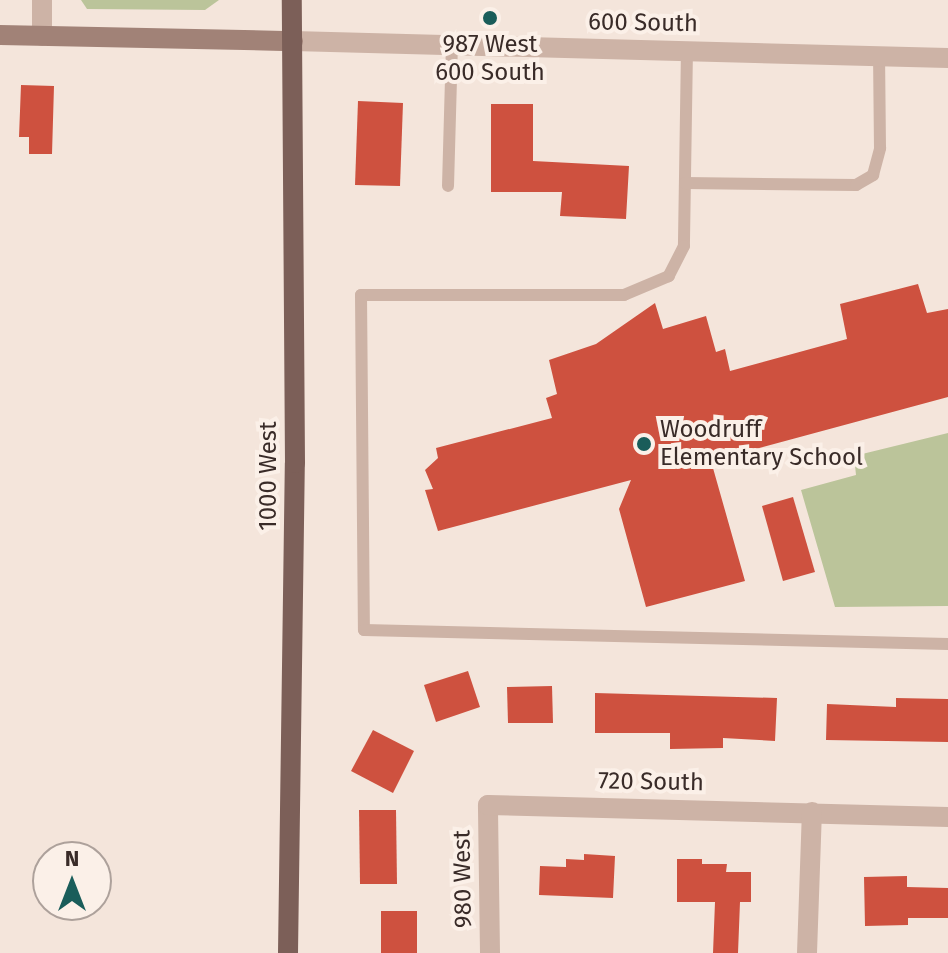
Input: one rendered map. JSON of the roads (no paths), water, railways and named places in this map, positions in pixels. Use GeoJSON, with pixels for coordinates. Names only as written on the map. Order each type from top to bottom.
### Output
{"type":"FeatureCollection","features":[{"type":"Feature","properties":{"kind":"main road","name":"1000 West"},"geometry":{"type":"LineString","coordinates":[[288,953],[295,463],[292,0]]}},
{"type":"Feature","properties":{"kind":"main road","name":"600 South"},"geometry":{"type":"LineString","coordinates":[[0,35],[293,41]]}},
{"type":"Feature","properties":{"kind":"street"},"geometry":{"type":"LineString","coordinates":[[42,0],[42,36]]}},
{"type":"Feature","properties":{"kind":"street","name":"600 South"},"geometry":{"type":"LineString","coordinates":[[293,41],[948,58]]}},
{"type":"Feature","properties":{"kind":"street","name":"720 South"},"geometry":{"type":"LineString","coordinates":[[488,805],[948,817]]}},
{"type":"Feature","properties":{"kind":"street","name":"980 West"},"geometry":{"type":"LineString","coordinates":[[488,805],[490,953]]}},
{"type":"Feature","properties":{"kind":"street"},"geometry":{"type":"LineString","coordinates":[[807,953],[812,812]]}},
{"type":"Feature","properties":{"kind":"lane"},"geometry":{"type":"LineString","coordinates":[[448,186],[452,45]]}},
{"type":"Feature","properties":{"kind":"lane"},"geometry":{"type":"LineString","coordinates":[[687,49],[684,246],[669,276],[624,295],[361,295],[364,630],[948,644]]}},
{"type":"Feature","properties":{"kind":"lane"},"geometry":{"type":"LineString","coordinates":[[685,183],[856,185],[873,175],[880,148],[879,56]]}},
{"type":"Feature","properties":{"kind":"place","name":"987 West 600 South"},"geometry":{"type":"Point","coordinates":[490,18]}},
{"type":"Feature","properties":{"kind":"place","name":"Woodruff Elementary School"},"geometry":{"type":"Point","coordinates":[644,444]}}]}
